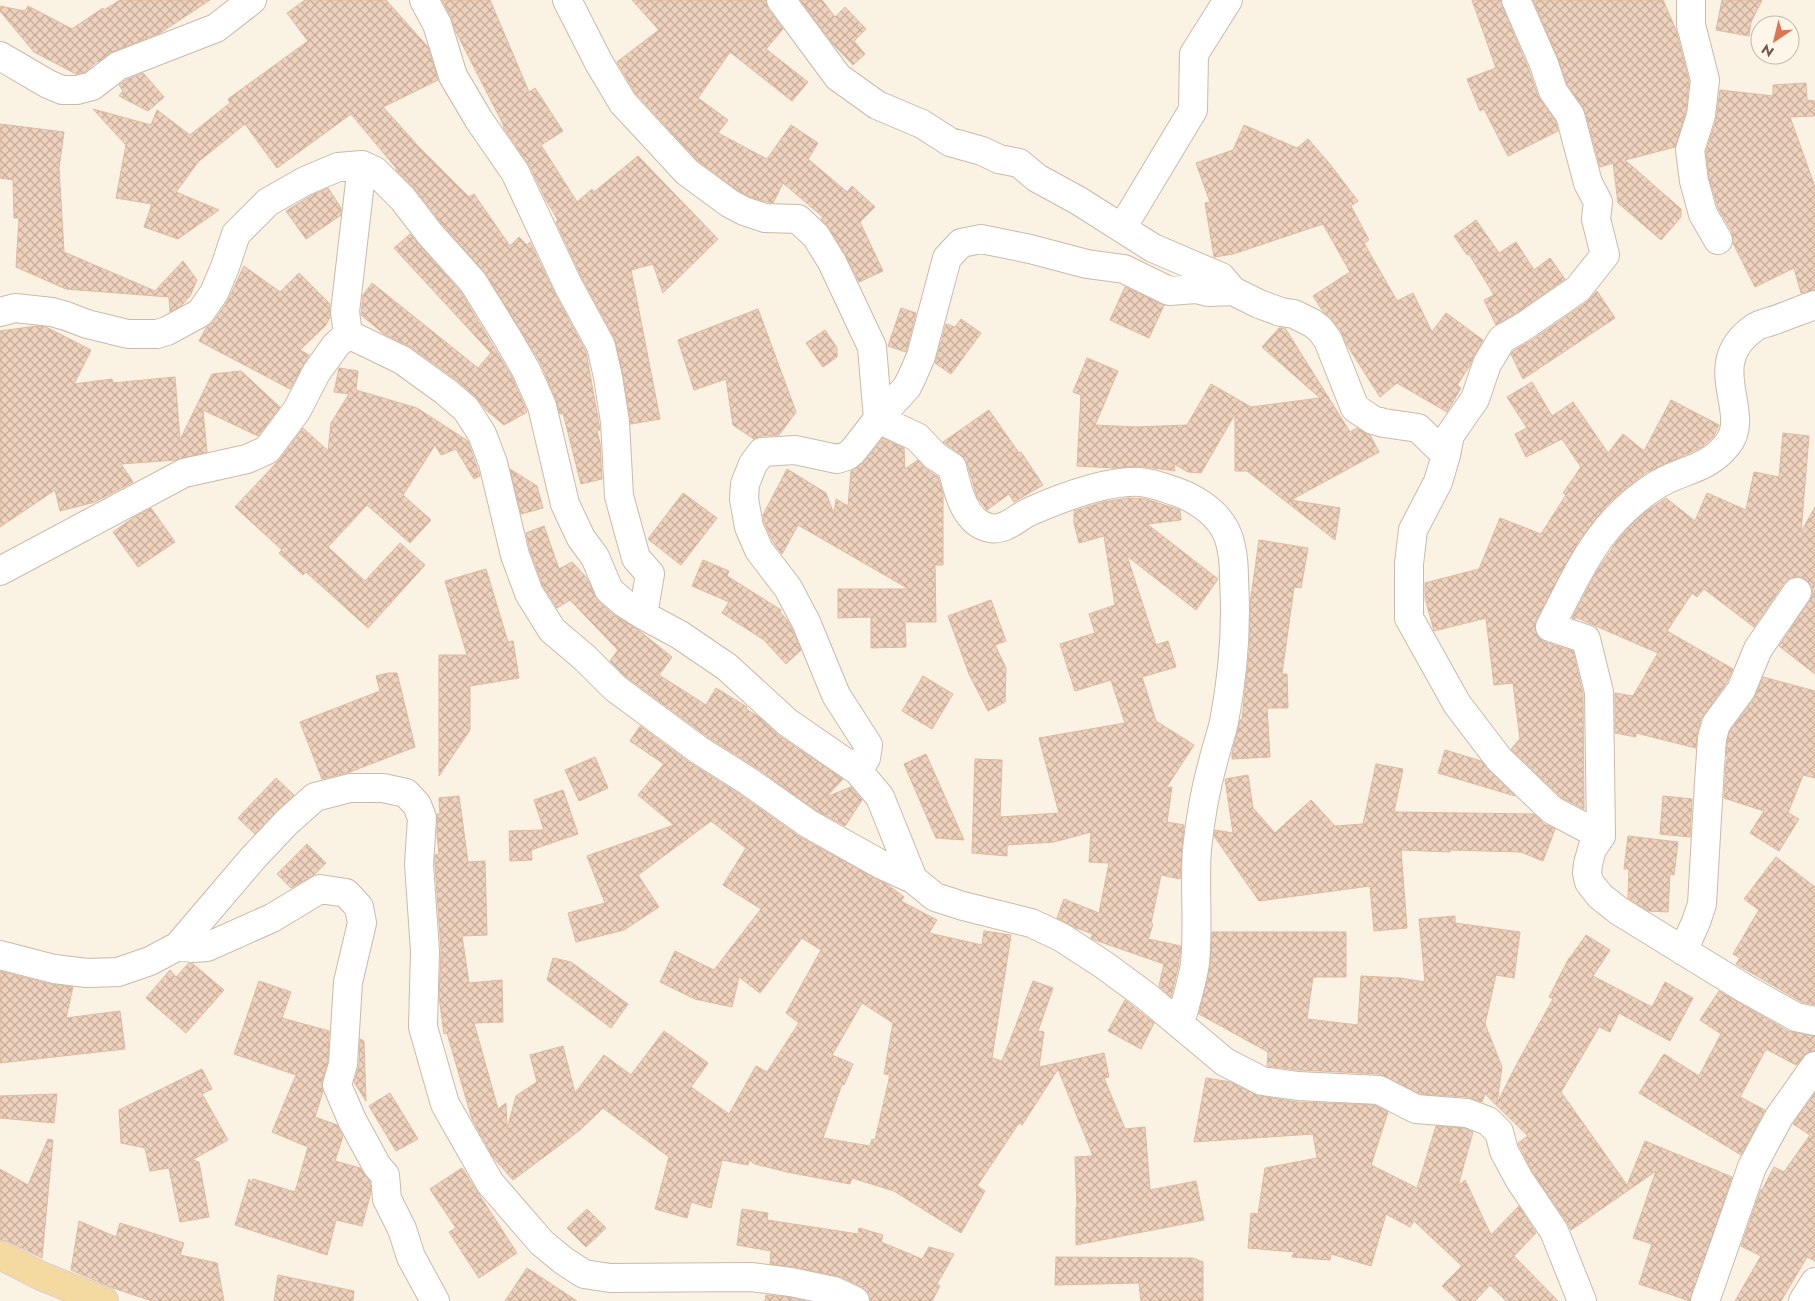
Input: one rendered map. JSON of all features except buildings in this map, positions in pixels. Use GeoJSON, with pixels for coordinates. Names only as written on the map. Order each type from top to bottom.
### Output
{"type":"FeatureCollection","features":[{"type":"Feature","properties":{"kind":"main road"},"geometry":{"type":"LineString","coordinates":[[0,1255],[41,1276],[104,1301]]}},
{"type":"Feature","properties":{"kind":"street"},"geometry":{"type":"LineString","coordinates":[[0,56],[48,84],[62,90],[77,90],[92,86],[118,66],[216,28],[252,0]]}},
{"type":"Feature","properties":{"kind":"street"},"geometry":{"type":"LineString","coordinates":[[424,0],[437,24],[453,76],[479,120],[515,172],[568,285],[601,346],[615,422],[619,496],[636,558],[650,574],[643,615]]}},
{"type":"Feature","properties":{"kind":"street"},"geometry":{"type":"LineString","coordinates":[[567,0],[622,103],[687,172],[729,203],[744,211],[764,218],[798,219],[816,236],[853,304],[872,347],[878,419]]}},
{"type":"Feature","properties":{"kind":"street"},"geometry":{"type":"LineString","coordinates":[[781,0],[838,77],[877,106],[922,124],[950,142],[1019,164],[1037,178],[1079,201],[1153,248],[1221,277],[1233,291],[1259,304],[1294,314],[1312,323],[1320,329],[1328,340],[1355,408],[1373,420],[1418,428],[1446,455]]}},
{"type":"Feature","properties":{"kind":"street"},"geometry":{"type":"LineString","coordinates":[[1122,228],[1193,110],[1194,54],[1228,0]]}},
{"type":"Feature","properties":{"kind":"street"},"geometry":{"type":"LineString","coordinates":[[1516,0],[1544,64],[1553,91],[1570,115],[1580,161],[1588,183],[1598,202],[1596,219],[1605,255],[1578,289],[1523,327],[1502,339],[1487,364],[1475,399],[1450,435],[1438,482],[1414,530],[1409,564],[1409,618],[1457,704],[1499,759],[1552,810],[1602,836]]}},
{"type":"Feature","properties":{"kind":"street"},"geometry":{"type":"LineString","coordinates":[[1691,0],[1691,24],[1705,80],[1701,115],[1690,150],[1694,182],[1703,214],[1718,240]]}},
{"type":"Feature","properties":{"kind":"street"},"geometry":{"type":"LineString","coordinates":[[348,334],[345,312],[362,165]]}},
{"type":"Feature","properties":{"kind":"street"},"geometry":{"type":"LineString","coordinates":[[0,312],[15,308],[52,312],[87,324],[128,334],[158,334],[167,331],[200,313],[214,293],[236,234],[268,202],[305,181],[338,167],[362,165],[375,171],[403,199],[430,234],[473,282],[526,370],[542,406],[565,504],[581,538],[595,557],[609,590],[624,603],[680,635],[727,667],[787,722],[858,771],[880,797],[913,879]]}},
{"type":"Feature","properties":{"kind":"street"},"geometry":{"type":"LineString","coordinates":[[858,771],[866,758],[868,745],[836,695],[806,622],[792,597],[759,550],[749,527],[744,498],[745,484],[753,464],[762,452],[795,450],[838,459],[853,451],[906,387],[912,377],[920,356],[948,258],[961,243],[981,239],[1030,249],[1087,264],[1124,269],[1169,291],[1196,289],[1208,292],[1233,291]]}},
{"type":"Feature","properties":{"kind":"street"},"geometry":{"type":"LineString","coordinates":[[1815,305],[1755,327],[1735,348],[1731,358],[1729,378],[1737,420],[1735,433],[1729,443],[1714,459],[1703,466],[1657,484],[1627,506],[1592,547],[1550,627],[1586,638],[1599,692],[1602,836],[1592,849],[1588,864],[1589,882],[1600,896],[1619,911],[1683,951],[1796,1017],[1815,1022]]}},
{"type":"Feature","properties":{"kind":"street"},"geometry":{"type":"LineString","coordinates":[[0,571],[184,473],[246,458],[267,450],[297,410],[316,373],[336,345],[348,334]]}},
{"type":"Feature","properties":{"kind":"street"},"geometry":{"type":"LineString","coordinates":[[348,334],[402,360],[445,391],[466,410],[482,434],[493,463],[515,555],[529,594],[552,630],[585,658],[615,688],[698,750],[748,781],[809,824],[882,865],[913,879],[935,897],[1031,923],[1061,937],[1104,965],[1146,996],[1225,1062],[1262,1081],[1298,1086],[1378,1090],[1416,1109],[1466,1113],[1488,1121],[1499,1132],[1504,1152],[1519,1179],[1554,1231],[1582,1301]]}},
{"type":"Feature","properties":{"kind":"street"},"geometry":{"type":"LineString","coordinates":[[878,419],[917,437],[935,456],[952,467],[956,487],[965,508],[975,520],[987,528],[1000,529],[1029,512],[1090,489],[1130,482],[1143,482],[1187,495],[1205,508],[1223,526],[1228,537],[1234,570],[1235,625],[1233,660],[1226,707],[1212,764],[1197,849],[1195,963],[1180,1024]]}},
{"type":"Feature","properties":{"kind":"street"},"geometry":{"type":"LineString","coordinates":[[1683,951],[1702,904],[1712,738],[1716,724],[1741,690],[1758,648],[1797,592]]}},
{"type":"Feature","properties":{"kind":"street"},"geometry":{"type":"LineString","coordinates":[[0,955],[54,969],[88,974],[118,972],[150,961],[178,946],[253,858],[287,822],[315,797],[350,788],[383,788],[406,793],[417,805],[422,818],[419,864],[425,952],[423,1027],[445,1104],[490,1183],[542,1243],[584,1274],[610,1278],[751,1277],[791,1282],[834,1291],[855,1301]]}},
{"type":"Feature","properties":{"kind":"street"},"geometry":{"type":"LineString","coordinates":[[178,946],[207,947],[272,918],[320,888],[346,893],[359,907],[362,923],[348,982],[343,1064],[337,1085],[352,1120],[377,1166],[385,1175],[387,1199],[402,1229],[411,1257],[435,1301]]}},
{"type":"Feature","properties":{"kind":"street"},"geometry":{"type":"LineString","coordinates":[[1705,1301],[1752,1167],[1779,1116],[1815,1066]]}},
{"type":"Feature","properties":{"kind":"street"},"geometry":{"type":"LineString","coordinates":[[1804,1301],[1815,1282]]}}]}
